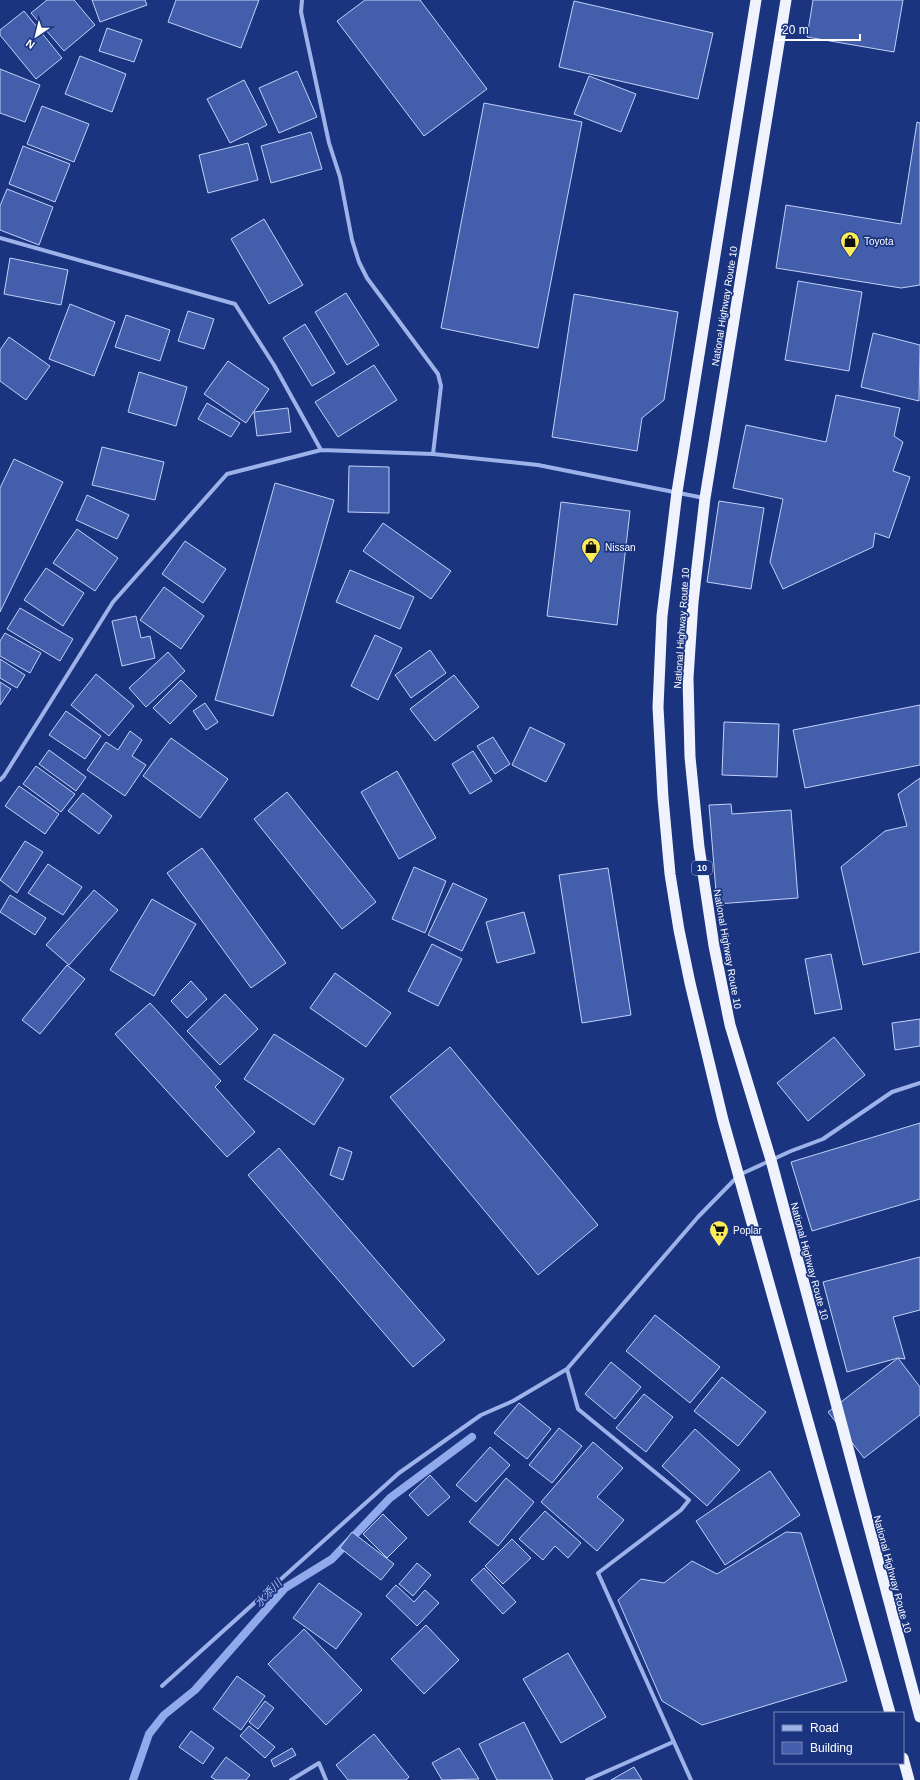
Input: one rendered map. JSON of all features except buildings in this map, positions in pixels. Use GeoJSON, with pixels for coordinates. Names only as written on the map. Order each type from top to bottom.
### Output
{"type":"FeatureCollection","features":[{"type":"Feature","properties":{"kind":"highway","name":"National Highway Route 10"},"geometry":{"type":"LineString","coordinates":[[756,0],[677,492],[662,616],[658,707],[668,851],[671,881],[690,982],[723,1120],[890,1712]]}},
{"type":"Feature","properties":{"kind":"highway","name":"National Highway Route 10"},"geometry":{"type":"LineString","coordinates":[[786,0],[705,498],[693,602],[688,678],[690,757],[697,832],[714,946],[730,1026],[770,1160],[920,1717]]}},
{"type":"Feature","properties":{"kind":"highway"},"geometry":{"type":"LineString","coordinates":[[904,1762],[909,1780]]}},
{"type":"Feature","properties":{"kind":"street"},"geometry":{"type":"LineString","coordinates":[[302,0],[301,12],[329,143],[340,177],[352,240],[359,262],[367,278],[438,374],[441,386],[432,454]]}},
{"type":"Feature","properties":{"kind":"street"},"geometry":{"type":"LineString","coordinates":[[0,238],[106,270],[235,304],[274,365],[321,450]]}},
{"type":"Feature","properties":{"kind":"street"},"geometry":{"type":"LineString","coordinates":[[0,780],[4,776],[113,602],[227,474],[321,450],[432,454],[538,465],[705,498]]}},
{"type":"Feature","properties":{"kind":"street"},"geometry":{"type":"LineString","coordinates":[[162,1686],[399,1472],[480,1415],[513,1402],[567,1369],[698,1217],[739,1175],[770,1160],[823,1139],[892,1092],[920,1083]]}},
{"type":"Feature","properties":{"kind":"street"},"geometry":{"type":"LineString","coordinates":[[567,1369],[578,1410],[689,1500],[682,1510],[598,1573],[691,1780]]}},
{"type":"Feature","properties":{"kind":"street"},"geometry":{"type":"LineString","coordinates":[[587,1780],[673,1742]]}},
{"type":"Feature","properties":{"kind":"street"},"geometry":{"type":"LineString","coordinates":[[291,1780],[319,1763],[326,1780]]}},
{"type":"Feature","properties":{"kind":"waterway","name":"水添川"},"geometry":{"type":"LineString","coordinates":[[133,1780],[149,1734],[164,1715],[195,1690],[285,1588],[332,1559],[390,1498],[472,1437]]}},
{"type":"Feature","properties":{"kind":"place","name":"Toyota"},"geometry":{"type":"Point","coordinates":[850,258]}},
{"type":"Feature","properties":{"kind":"place","name":"Nissan"},"geometry":{"type":"Point","coordinates":[591,564]}},
{"type":"Feature","properties":{"kind":"place","name":"Poplar"},"geometry":{"type":"Point","coordinates":[719,1247]}}]}
